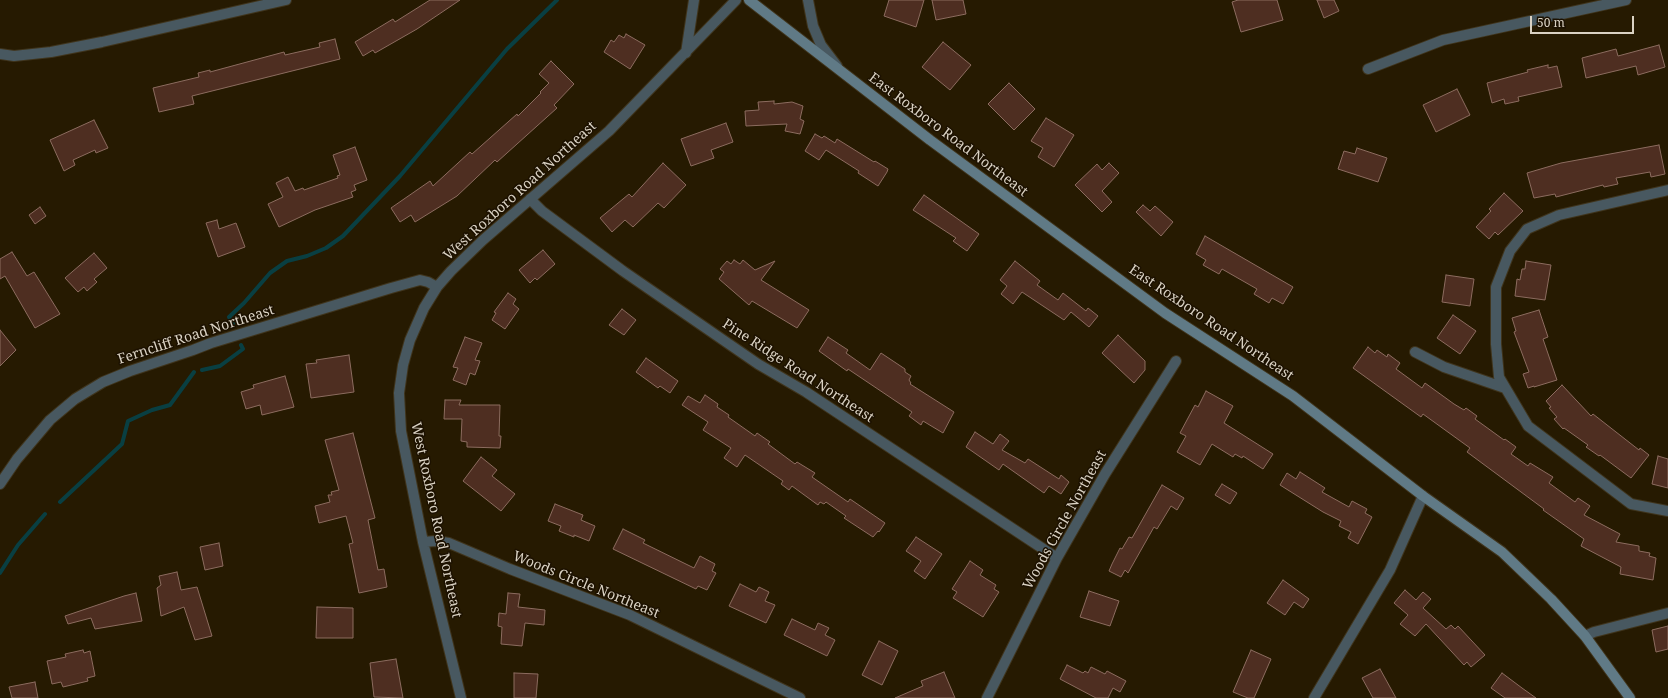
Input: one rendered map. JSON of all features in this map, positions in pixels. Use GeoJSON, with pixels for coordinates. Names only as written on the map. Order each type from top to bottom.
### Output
{"type":"FeatureCollection","features":[{"type":"Feature","properties":{"kind":"main road","name":"East Roxboro Road Northeast"},"geometry":{"type":"LineString","coordinates":[[749,0],[930,140],[1165,312],[1293,396],[1423,496],[1502,552],[1585,636],[1630,698]]}},
{"type":"Feature","properties":{"kind":"street"},"geometry":{"type":"LineString","coordinates":[[0,54],[14,56],[51,52],[286,0]]}},
{"type":"Feature","properties":{"kind":"street"},"geometry":{"type":"LineString","coordinates":[[686,53],[694,0]]}},
{"type":"Feature","properties":{"kind":"street","name":"West Roxboro Road Northeast"},"geometry":{"type":"LineString","coordinates":[[461,698],[423,542],[401,431],[399,393],[403,365],[410,340],[424,308],[437,287],[451,271],[478,245],[609,131],[736,0]]}},
{"type":"Feature","properties":{"kind":"street"},"geometry":{"type":"LineString","coordinates":[[808,0],[813,26],[821,45],[839,70]]}},
{"type":"Feature","properties":{"kind":"street"},"geometry":{"type":"LineString","coordinates":[[1368,69],[1442,40],[1626,0]]}},
{"type":"Feature","properties":{"kind":"street"},"geometry":{"type":"LineString","coordinates":[[1668,190],[1559,215],[1527,229],[1510,251],[1496,287],[1496,351],[1499,377],[1528,426],[1631,504],[1668,511]]}},
{"type":"Feature","properties":{"kind":"street","name":"Pine Ridge Road Northeast"},"geometry":{"type":"LineString","coordinates":[[530,199],[542,211],[623,271],[758,364],[813,396],[1057,558]]}},
{"type":"Feature","properties":{"kind":"street","name":"Ferncliff Road Northeast"},"geometry":{"type":"LineString","coordinates":[[0,484],[17,459],[50,420],[75,399],[103,382],[211,343],[391,288],[420,280],[437,287]]}},
{"type":"Feature","properties":{"kind":"street"},"geometry":{"type":"LineString","coordinates":[[1414,352],[1444,367],[1505,388]]}},
{"type":"Feature","properties":{"kind":"street","name":"Woods Circle Northeast"},"geometry":{"type":"LineString","coordinates":[[987,698],[1057,558],[1105,474],[1176,361]]}},
{"type":"Feature","properties":{"kind":"street"},"geometry":{"type":"LineString","coordinates":[[1314,698],[1390,570],[1423,496]]}},
{"type":"Feature","properties":{"kind":"street","name":"Woods Circle Northeast"},"geometry":{"type":"LineString","coordinates":[[423,542],[436,541],[449,543],[510,569],[630,615],[800,698]]}},
{"type":"Feature","properties":{"kind":"street"},"geometry":{"type":"LineString","coordinates":[[1585,636],[1594,632],[1668,613]]}},
{"type":"Feature","properties":{"kind":"building"},"geometry":{"type":"Polygon","coordinates":[[[430,0],[460,0],[417,29],[375,53],[373,50],[363,56],[355,42],[393,19],[395,22],[430,0]]]}},
{"type":"Feature","properties":{"kind":"building"},"geometry":{"type":"Polygon","coordinates":[[[889,0],[924,0],[916,27],[884,16],[889,0]]]}},
{"type":"Feature","properties":{"kind":"building"},"geometry":{"type":"Polygon","coordinates":[[[932,0],[963,0],[966,14],[936,20],[932,0]]]}},
{"type":"Feature","properties":{"kind":"building"},"geometry":{"type":"Polygon","coordinates":[[[1238,0],[1277,0],[1283,20],[1241,32],[1232,2],[1238,0]]]}},
{"type":"Feature","properties":{"kind":"building"},"geometry":{"type":"Polygon","coordinates":[[[1317,0],[1334,0],[1339,11],[1324,18],[1317,0]]]}},
{"type":"Feature","properties":{"kind":"building"},"geometry":{"type":"Polygon","coordinates":[[[626,34],[645,45],[630,69],[604,52],[611,40],[614,42],[619,35],[624,38],[626,34]]]}},
{"type":"Feature","properties":{"kind":"building"},"geometry":{"type":"Polygon","coordinates":[[[335,39],[340,59],[192,96],[194,104],[159,112],[153,88],[199,77],[198,73],[210,70],[210,72],[284,52],[285,55],[320,47],[319,43],[335,39]]]}},
{"type":"Feature","properties":{"kind":"building"},"geometry":{"type":"Polygon","coordinates":[[[943,42],[971,65],[950,90],[922,67],[943,42]]]}},
{"type":"Feature","properties":{"kind":"building"},"geometry":{"type":"Polygon","coordinates":[[[1659,45],[1665,67],[1638,75],[1636,66],[1586,78],[1582,58],[1616,49],[1618,56],[1659,45]]]}},
{"type":"Feature","properties":{"kind":"building"},"geometry":{"type":"Polygon","coordinates":[[[551,61],[574,84],[554,105],[557,108],[497,162],[495,160],[457,196],[415,222],[411,215],[400,222],[391,208],[430,181],[433,186],[470,152],[472,154],[517,114],[518,116],[549,83],[539,74],[551,61]]]}},
{"type":"Feature","properties":{"kind":"building"},"geometry":{"type":"Polygon","coordinates":[[[1548,65],[1548,68],[1557,66],[1562,87],[1518,97],[1519,101],[1505,104],[1504,99],[1492,103],[1487,83],[1548,65]]]}},
{"type":"Feature","properties":{"kind":"building"},"geometry":{"type":"Polygon","coordinates":[[[1009,83],[1035,109],[1014,130],[988,104],[1009,83]]]}},
{"type":"Feature","properties":{"kind":"building"},"geometry":{"type":"Polygon","coordinates":[[[1457,89],[1470,115],[1436,132],[1423,105],[1457,89]]]}},
{"type":"Feature","properties":{"kind":"building"},"geometry":{"type":"Polygon","coordinates":[[[774,101],[774,104],[792,102],[803,106],[800,119],[804,121],[800,134],[785,131],[787,124],[746,126],[745,111],[759,110],[758,102],[774,101]]]}},
{"type":"Feature","properties":{"kind":"building"},"geometry":{"type":"Polygon","coordinates":[[[1046,118],[1074,135],[1054,167],[1038,157],[1043,148],[1031,141],[1046,118]]]}},
{"type":"Feature","properties":{"kind":"building"},"geometry":{"type":"Polygon","coordinates":[[[94,120],[108,148],[96,153],[95,150],[73,160],[75,165],[64,171],[50,140],[94,120]]]}},
{"type":"Feature","properties":{"kind":"building"},"geometry":{"type":"Polygon","coordinates":[[[726,123],[733,142],[711,150],[714,158],[691,166],[681,139],[726,123]]]}},
{"type":"Feature","properties":{"kind":"building"},"geometry":{"type":"Polygon","coordinates":[[[815,134],[822,138],[824,136],[835,143],[837,139],[888,169],[878,186],[858,173],[859,171],[826,150],[819,160],[805,151],[815,134]]]}},
{"type":"Feature","properties":{"kind":"building"},"geometry":{"type":"Polygon","coordinates":[[[1659,145],[1665,174],[1651,177],[1650,172],[1616,178],[1618,184],[1604,187],[1603,185],[1556,197],[1555,194],[1534,198],[1527,173],[1561,163],[1659,145]]]}},
{"type":"Feature","properties":{"kind":"building"},"geometry":{"type":"Polygon","coordinates":[[[355,147],[367,180],[354,185],[356,190],[351,192],[353,197],[315,210],[279,227],[268,204],[283,197],[276,183],[288,177],[295,191],[303,188],[304,190],[338,178],[337,176],[340,175],[333,155],[355,147]]]}},
{"type":"Feature","properties":{"kind":"building"},"geometry":{"type":"Polygon","coordinates":[[[1357,148],[1387,158],[1378,182],[1338,169],[1344,151],[1355,154],[1357,148]]]}},
{"type":"Feature","properties":{"kind":"building"},"geometry":{"type":"Polygon","coordinates":[[[663,163],[686,185],[664,208],[658,203],[633,227],[625,220],[612,232],[600,218],[629,194],[632,197],[663,163]]]}},
{"type":"Feature","properties":{"kind":"building"},"geometry":{"type":"Polygon","coordinates":[[[1109,163],[1119,173],[1102,191],[1112,202],[1102,212],[1075,185],[1097,164],[1102,170],[1109,163]]]}},
{"type":"Feature","properties":{"kind":"building"},"geometry":{"type":"Polygon","coordinates":[[[1504,193],[1523,211],[1498,235],[1495,232],[1489,239],[1476,227],[1491,211],[1489,209],[1504,193]]]}},
{"type":"Feature","properties":{"kind":"building"},"geometry":{"type":"Polygon","coordinates":[[[924,195],[979,234],[967,251],[953,241],[956,238],[913,210],[924,195]]]}},
{"type":"Feature","properties":{"kind":"building"},"geometry":{"type":"Polygon","coordinates":[[[1143,205],[1150,211],[1155,206],[1173,222],[1161,236],[1136,212],[1143,205]]]}},
{"type":"Feature","properties":{"kind":"building"},"geometry":{"type":"Polygon","coordinates":[[[40,207],[46,216],[35,224],[29,215],[40,207]]]}},
{"type":"Feature","properties":{"kind":"building"},"geometry":{"type":"Polygon","coordinates":[[[217,220],[219,229],[236,223],[245,247],[218,257],[206,223],[217,220]]]}},
{"type":"Feature","properties":{"kind":"building"},"geometry":{"type":"Polygon","coordinates":[[[1205,236],[1293,287],[1283,304],[1272,298],[1269,303],[1254,294],[1257,289],[1222,269],[1219,274],[1203,265],[1206,260],[1196,254],[1205,236]]]}},
{"type":"Feature","properties":{"kind":"building"},"geometry":{"type":"Polygon","coordinates":[[[543,250],[555,264],[537,280],[535,278],[530,283],[519,270],[543,250]]]}},
{"type":"Feature","properties":{"kind":"building"},"geometry":{"type":"Polygon","coordinates":[[[12,252],[27,276],[34,272],[60,314],[35,328],[5,276],[0,279],[0,259],[12,252]]]}},
{"type":"Feature","properties":{"kind":"building"},"geometry":{"type":"Polygon","coordinates":[[[94,253],[107,268],[94,279],[97,282],[87,291],[84,287],[78,292],[65,278],[94,253]]]}},
{"type":"Feature","properties":{"kind":"building"},"geometry":{"type":"Polygon","coordinates":[[[734,260],[740,264],[743,260],[755,270],[775,261],[761,280],[809,310],[797,328],[752,301],[749,305],[719,279],[724,272],[720,269],[727,261],[731,264],[734,260]]]}},
{"type":"Feature","properties":{"kind":"building"},"geometry":{"type":"Polygon","coordinates":[[[1015,261],[1040,281],[1037,285],[1058,300],[1063,293],[1086,311],[1088,308],[1098,316],[1089,327],[1071,312],[1064,320],[1022,292],[1013,304],[1001,294],[1007,286],[1000,280],[1015,261]]]}},
{"type":"Feature","properties":{"kind":"building"},"geometry":{"type":"Polygon","coordinates":[[[1526,261],[1551,265],[1545,300],[1515,296],[1517,279],[1520,280],[1522,269],[1525,269],[1526,261]]]}},
{"type":"Feature","properties":{"kind":"building"},"geometry":{"type":"Polygon","coordinates":[[[1446,275],[1474,279],[1470,306],[1442,302],[1446,275]]]}},
{"type":"Feature","properties":{"kind":"building"},"geometry":{"type":"Polygon","coordinates":[[[508,293],[516,299],[513,304],[519,309],[505,329],[492,320],[496,313],[494,312],[508,293]]]}},
{"type":"Feature","properties":{"kind":"building"},"geometry":{"type":"Polygon","coordinates":[[[622,309],[636,320],[624,335],[609,325],[622,309]]]}},
{"type":"Feature","properties":{"kind":"building"},"geometry":{"type":"Polygon","coordinates":[[[1539,310],[1548,337],[1543,339],[1557,380],[1528,388],[1523,374],[1529,372],[1514,332],[1516,331],[1512,318],[1539,310]]]}},
{"type":"Feature","properties":{"kind":"building"},"geometry":{"type":"Polygon","coordinates":[[[1453,315],[1476,331],[1460,354],[1437,338],[1453,315]]]}},
{"type":"Feature","properties":{"kind":"building"},"geometry":{"type":"Polygon","coordinates":[[[0,330],[16,350],[0,366],[0,330]]]}},
{"type":"Feature","properties":{"kind":"building"},"geometry":{"type":"Polygon","coordinates":[[[1118,335],[1145,361],[1145,370],[1134,383],[1102,353],[1118,335]]]}},
{"type":"Feature","properties":{"kind":"building"},"geometry":{"type":"Polygon","coordinates":[[[465,337],[482,343],[475,360],[480,361],[475,375],[470,373],[466,385],[453,380],[458,368],[453,367],[465,337]]]}},
{"type":"Feature","properties":{"kind":"building"},"geometry":{"type":"Polygon","coordinates":[[[828,337],[848,350],[846,353],[870,370],[881,353],[905,369],[905,372],[911,376],[909,380],[911,383],[910,384],[954,412],[943,433],[923,421],[921,425],[909,416],[912,412],[848,369],[847,371],[819,351],[828,337]]]}},
{"type":"Feature","properties":{"kind":"building"},"geometry":{"type":"Polygon","coordinates":[[[1368,347],[1375,353],[1377,350],[1387,357],[1388,354],[1400,363],[1396,369],[1422,388],[1425,383],[1454,404],[1464,410],[1466,408],[1477,416],[1475,419],[1516,447],[1511,454],[1528,466],[1530,463],[1553,477],[1549,483],[1575,502],[1578,498],[1590,506],[1584,515],[1620,534],[1616,542],[1639,546],[1639,551],[1650,553],[1649,556],[1656,558],[1653,580],[1620,574],[1621,567],[1581,546],[1584,539],[1467,452],[1470,448],[1423,414],[1421,417],[1353,368],[1368,347]]]}},
{"type":"Feature","properties":{"kind":"building"},"geometry":{"type":"Polygon","coordinates":[[[349,355],[354,392],[311,398],[306,364],[317,363],[316,360],[349,355]]]}},
{"type":"Feature","properties":{"kind":"building"},"geometry":{"type":"Polygon","coordinates":[[[646,358],[678,381],[670,393],[660,386],[658,388],[636,372],[646,358]]]}},
{"type":"Feature","properties":{"kind":"building"},"geometry":{"type":"Polygon","coordinates":[[[285,376],[294,407],[262,415],[260,405],[246,409],[241,392],[254,388],[253,385],[285,376]]]}},
{"type":"Feature","properties":{"kind":"building"},"geometry":{"type":"Polygon","coordinates":[[[1562,385],[1591,416],[1593,414],[1639,450],[1640,448],[1649,455],[1631,478],[1600,455],[1599,456],[1586,447],[1588,445],[1564,428],[1563,429],[1554,419],[1557,417],[1549,408],[1551,407],[1546,401],[1562,385]]]}},
{"type":"Feature","properties":{"kind":"building"},"geometry":{"type":"Polygon","coordinates":[[[1206,391],[1233,406],[1224,423],[1273,454],[1263,469],[1243,456],[1242,458],[1235,454],[1233,457],[1212,444],[1200,465],[1177,452],[1186,436],[1180,433],[1195,405],[1198,407],[1206,391]]]}},
{"type":"Feature","properties":{"kind":"building"},"geometry":{"type":"Polygon","coordinates":[[[705,395],[718,404],[717,407],[729,415],[728,417],[755,436],[757,433],[770,442],[768,444],[795,464],[797,462],[815,473],[812,477],[848,502],[850,499],[885,523],[879,532],[878,531],[873,537],[844,518],[846,516],[826,502],[824,504],[820,502],[818,505],[792,486],[789,490],[781,484],[783,481],[745,455],[737,467],[724,458],[731,448],[703,430],[708,422],[682,405],[688,396],[700,403],[705,395]]]}},
{"type":"Feature","properties":{"kind":"building"},"geometry":{"type":"Polygon","coordinates":[[[445,400],[461,400],[459,405],[500,405],[500,448],[467,447],[467,442],[461,441],[462,419],[444,419],[445,400]]]}},
{"type":"Feature","properties":{"kind":"building"},"geometry":{"type":"Polygon","coordinates":[[[975,432],[993,444],[1000,434],[1009,441],[1002,450],[1025,463],[1028,459],[1059,479],[1061,475],[1069,482],[1061,494],[1049,486],[1044,493],[1003,464],[999,470],[966,447],[975,432]]]}},
{"type":"Feature","properties":{"kind":"building"},"geometry":{"type":"Polygon","coordinates":[[[353,433],[375,518],[368,520],[378,570],[384,569],[387,587],[359,593],[349,544],[353,543],[346,516],[319,523],[315,506],[330,502],[328,495],[332,495],[331,492],[339,490],[325,440],[353,433]]]}},
{"type":"Feature","properties":{"kind":"building"},"geometry":{"type":"Polygon","coordinates":[[[1658,456],[1668,459],[1668,488],[1652,484],[1658,456]]]}},
{"type":"Feature","properties":{"kind":"building"},"geometry":{"type":"Polygon","coordinates":[[[481,457],[497,470],[492,476],[515,494],[501,511],[463,481],[481,457]]]}},
{"type":"Feature","properties":{"kind":"building"},"geometry":{"type":"Polygon","coordinates":[[[1300,472],[1325,488],[1322,492],[1349,507],[1352,501],[1367,509],[1365,513],[1372,517],[1358,544],[1348,538],[1351,532],[1339,526],[1341,521],[1323,512],[1280,485],[1287,473],[1296,479],[1300,472]]]}},
{"type":"Feature","properties":{"kind":"building"},"geometry":{"type":"Polygon","coordinates":[[[1222,484],[1237,493],[1230,504],[1215,495],[1222,484]]]}},
{"type":"Feature","properties":{"kind":"building"},"geometry":{"type":"Polygon","coordinates":[[[1162,485],[1184,498],[1177,510],[1171,506],[1157,529],[1154,527],[1128,573],[1125,570],[1121,577],[1109,571],[1120,548],[1122,549],[1129,537],[1132,538],[1162,485]]]}},
{"type":"Feature","properties":{"kind":"building"},"geometry":{"type":"Polygon","coordinates":[[[555,504],[583,515],[581,520],[595,526],[589,541],[559,531],[561,526],[548,521],[555,504]]]}},
{"type":"Feature","properties":{"kind":"building"},"geometry":{"type":"Polygon","coordinates":[[[623,529],[645,540],[643,543],[694,568],[700,556],[715,564],[712,571],[716,573],[707,590],[698,586],[696,589],[613,549],[623,529]]]}},
{"type":"Feature","properties":{"kind":"building"},"geometry":{"type":"Polygon","coordinates":[[[916,537],[942,554],[925,579],[914,571],[921,561],[906,551],[916,537]]]}},
{"type":"Feature","properties":{"kind":"building"},"geometry":{"type":"Polygon","coordinates":[[[219,543],[223,566],[205,570],[200,547],[219,543]]]}},
{"type":"Feature","properties":{"kind":"building"},"geometry":{"type":"Polygon","coordinates":[[[970,561],[983,570],[980,575],[996,585],[994,589],[999,592],[983,617],[953,598],[957,592],[952,589],[970,561]]]}},
{"type":"Feature","properties":{"kind":"building"},"geometry":{"type":"Polygon","coordinates":[[[177,572],[181,590],[197,587],[212,636],[195,640],[184,607],[161,616],[157,588],[161,585],[159,576],[177,572]]]}},
{"type":"Feature","properties":{"kind":"building"},"geometry":{"type":"Polygon","coordinates":[[[1283,580],[1309,599],[1303,608],[1294,602],[1285,615],[1267,603],[1283,580]]]}},
{"type":"Feature","properties":{"kind":"building"},"geometry":{"type":"Polygon","coordinates":[[[740,584],[756,592],[759,587],[769,592],[765,601],[775,605],[766,623],[729,606],[740,584]]]}},
{"type":"Feature","properties":{"kind":"building"},"geometry":{"type":"Polygon","coordinates":[[[1405,590],[1416,600],[1423,592],[1431,599],[1423,608],[1446,629],[1451,625],[1455,629],[1458,626],[1485,655],[1471,667],[1467,662],[1464,665],[1426,624],[1415,636],[1400,624],[1408,615],[1394,603],[1405,590]]]}},
{"type":"Feature","properties":{"kind":"building"},"geometry":{"type":"Polygon","coordinates":[[[1089,591],[1119,601],[1110,626],[1080,617],[1089,591]]]}},
{"type":"Feature","properties":{"kind":"building"},"geometry":{"type":"Polygon","coordinates":[[[136,593],[142,621],[95,629],[91,618],[68,624],[65,616],[136,593]]]}},
{"type":"Feature","properties":{"kind":"building"},"geometry":{"type":"Polygon","coordinates":[[[508,593],[520,594],[518,607],[545,610],[544,625],[525,623],[522,646],[501,644],[502,627],[498,626],[499,613],[506,614],[508,593]]]}},
{"type":"Feature","properties":{"kind":"building"},"geometry":{"type":"Polygon","coordinates":[[[317,607],[353,608],[353,638],[316,638],[317,607]]]}},
{"type":"Feature","properties":{"kind":"building"},"geometry":{"type":"Polygon","coordinates":[[[792,619],[815,630],[818,623],[829,628],[825,635],[835,640],[827,656],[784,635],[792,619]]]}},
{"type":"Feature","properties":{"kind":"building"},"geometry":{"type":"Polygon","coordinates":[[[1668,626],[1668,649],[1656,652],[1652,630],[1668,626]]]}},
{"type":"Feature","properties":{"kind":"building"},"geometry":{"type":"Polygon","coordinates":[[[879,641],[898,651],[882,685],[862,675],[879,641]]]}},
{"type":"Feature","properties":{"kind":"building"},"geometry":{"type":"Polygon","coordinates":[[[83,650],[84,653],[90,651],[95,676],[87,678],[88,681],[63,687],[61,682],[52,684],[47,661],[66,657],[65,654],[83,650]]]}},
{"type":"Feature","properties":{"kind":"building"},"geometry":{"type":"Polygon","coordinates":[[[1251,650],[1271,659],[1254,698],[1248,698],[1233,692],[1251,650]]]}},
{"type":"Feature","properties":{"kind":"building"},"geometry":{"type":"Polygon","coordinates":[[[396,659],[403,698],[374,697],[370,663],[396,659]]]}},
{"type":"Feature","properties":{"kind":"building"},"geometry":{"type":"Polygon","coordinates":[[[1067,665],[1083,673],[1085,671],[1088,673],[1091,667],[1105,674],[1107,671],[1126,681],[1120,692],[1113,688],[1108,698],[1096,698],[1060,679],[1067,665]]]}},
{"type":"Feature","properties":{"kind":"building"},"geometry":{"type":"Polygon","coordinates":[[[1380,669],[1396,698],[1373,698],[1362,678],[1380,669]]]}},
{"type":"Feature","properties":{"kind":"building"},"geometry":{"type":"Polygon","coordinates":[[[944,672],[955,698],[895,698],[923,686],[921,681],[944,672]]]}},
{"type":"Feature","properties":{"kind":"building"},"geometry":{"type":"Polygon","coordinates":[[[514,673],[538,674],[536,698],[514,698],[514,673]]]}},
{"type":"Feature","properties":{"kind":"building"},"geometry":{"type":"Polygon","coordinates":[[[1502,673],[1536,698],[1505,698],[1491,688],[1502,673]]]}},
{"type":"Feature","properties":{"kind":"building"},"geometry":{"type":"Polygon","coordinates":[[[35,682],[38,698],[12,698],[9,687],[35,682]]]}},
{"type":"Feature","properties":{"kind":"waterway"},"geometry":{"type":"LineString","coordinates":[[233,324],[229,317],[244,303],[270,273],[287,261],[307,256],[326,248],[343,236],[400,176],[507,49],[557,0]]}},
{"type":"Feature","properties":{"kind":"waterway"},"geometry":{"type":"LineString","coordinates":[[202,370],[220,366],[243,349],[241,345]]}},
{"type":"Feature","properties":{"kind":"waterway"},"geometry":{"type":"LineString","coordinates":[[60,502],[122,444],[128,421],[152,410],[170,405],[194,372]]}},
{"type":"Feature","properties":{"kind":"waterway"},"geometry":{"type":"LineString","coordinates":[[0,573],[18,545],[45,514]]}}]}
